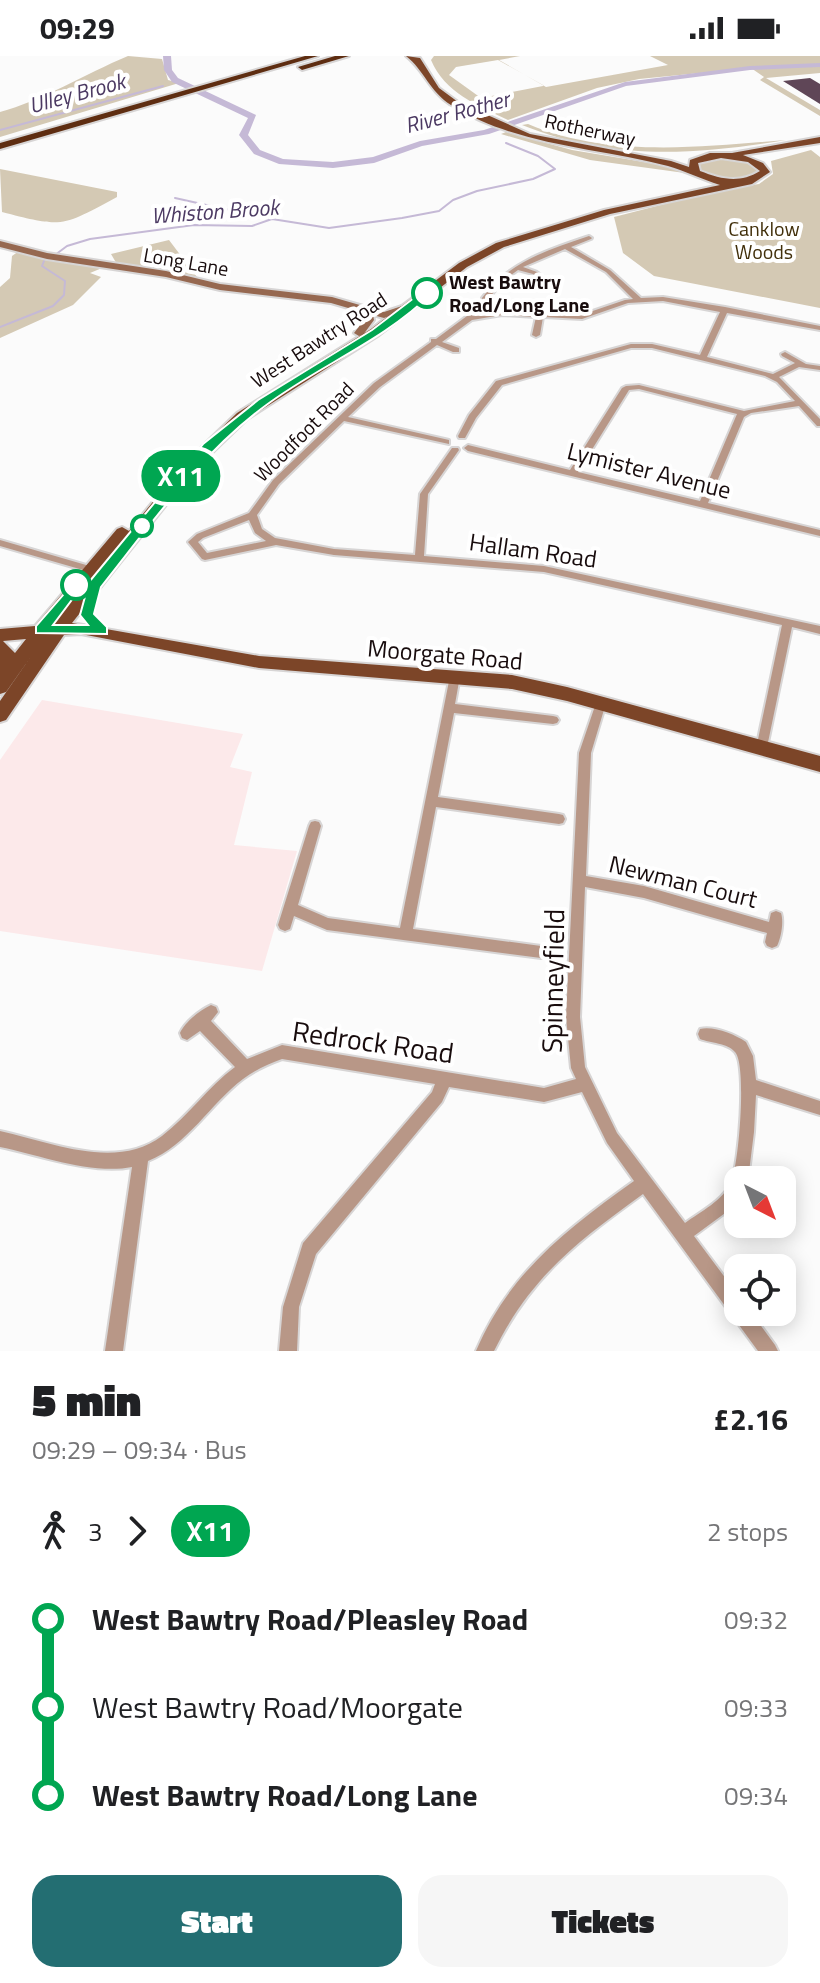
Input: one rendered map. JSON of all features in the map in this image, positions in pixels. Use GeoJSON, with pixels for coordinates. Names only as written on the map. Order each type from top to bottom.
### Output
{"type":"FeatureCollection","features":[{"type":"Feature","properties":{"kind":"highway"},"geometry":{"type":"LineString","coordinates":[[195,89],[276,56]]}},
{"type":"Feature","properties":{"kind":"highway"},"geometry":{"type":"LineString","coordinates":[[0,143],[147,106],[299,56]]}},
{"type":"Feature","properties":{"kind":"highway"},"geometry":{"type":"LineString","coordinates":[[195,89],[314,56]]}},
{"type":"Feature","properties":{"kind":"highway"},"geometry":{"type":"LineString","coordinates":[[0,143],[116,108],[345,56]]}},
{"type":"Feature","properties":{"kind":"main road","name":"Rotherway"},"geometry":{"type":"LineString","coordinates":[[410,56],[444,97],[499,124],[573,147],[671,164],[697,174],[740,183]]}},
{"type":"Feature","properties":{"kind":"main road","name":"Rotherway"},"geometry":{"type":"LineString","coordinates":[[427,57],[432,75],[451,95],[499,124]]}},
{"type":"Feature","properties":{"kind":"main road","name":"Rotherway"},"geometry":{"type":"LineString","coordinates":[[515,129],[621,153],[664,158],[713,156]]}},
{"type":"Feature","properties":{"kind":"main road"},"geometry":{"type":"LineString","coordinates":[[697,174],[693,162],[713,156],[820,143]]}},
{"type":"Feature","properties":{"kind":"main road"},"geometry":{"type":"LineString","coordinates":[[761,166],[766,158],[820,143]]}},
{"type":"Feature","properties":{"kind":"main road"},"geometry":{"type":"LineString","coordinates":[[713,156],[747,159],[761,166],[765,172],[762,177],[740,183]]}},
{"type":"Feature","properties":{"kind":"main road","name":"West Bawtry Road"},"geometry":{"type":"LineString","coordinates":[[50,629],[212,431],[254,398],[409,302],[444,269],[491,243],[555,221],[695,184],[697,174]]}},
{"type":"Feature","properties":{"kind":"main road","name":"West Bawtry Road"},"geometry":{"type":"LineString","coordinates":[[92,577],[188,468],[232,425],[463,265],[500,245],[564,223],[740,183]]}},
{"type":"Feature","properties":{"kind":"main road","name":"West Bawtry Road"},"geometry":{"type":"LineString","coordinates":[[658,194],[677,195]]}},
{"type":"Feature","properties":{"kind":"main road"},"geometry":{"type":"LineString","coordinates":[[92,577],[87,615],[101,630]]}},
{"type":"Feature","properties":{"kind":"main road"},"geometry":{"type":"LineString","coordinates":[[5,680],[50,629]]}},
{"type":"Feature","properties":{"kind":"main road"},"geometry":{"type":"LineString","coordinates":[[0,715],[50,629]]}},
{"type":"Feature","properties":{"kind":"main road","name":"Moorgate Road"},"geometry":{"type":"LineString","coordinates":[[0,635],[50,629],[101,630],[259,662],[512,682],[601,703],[820,764]]}},
{"type":"Feature","properties":{"kind":"main road"},"geometry":{"type":"LineString","coordinates":[[0,646],[7,654],[5,680]]}},
{"type":"Feature","properties":{"kind":"street"},"geometry":{"type":"LineString","coordinates":[[492,313],[485,301],[486,294],[516,267],[589,238]]}},
{"type":"Feature","properties":{"kind":"street","name":"Long Lane"},"geometry":{"type":"LineString","coordinates":[[0,244],[47,256],[246,291],[332,300],[384,315]]}},
{"type":"Feature","properties":{"kind":"street"},"geometry":{"type":"LineString","coordinates":[[566,247],[608,271],[638,299]]}},
{"type":"Feature","properties":{"kind":"street"},"geometry":{"type":"LineString","coordinates":[[516,267],[535,273],[553,286]]}},
{"type":"Feature","properties":{"kind":"street","name":"Woodfoot Road"},"geometry":{"type":"LineString","coordinates":[[275,542],[211,557],[199,555],[193,542],[195,538],[252,515],[276,482],[377,385],[460,323],[492,313],[582,317],[638,299],[675,300],[820,328]]}},
{"type":"Feature","properties":{"kind":"street"},"geometry":{"type":"LineString","coordinates":[[359,333],[369,320],[367,309],[409,302]]}},
{"type":"Feature","properties":{"kind":"street"},"geometry":{"type":"LineString","coordinates":[[703,358],[725,309]]}},
{"type":"Feature","properties":{"kind":"street"},"geometry":{"type":"LineString","coordinates":[[536,335],[540,316]]}},
{"type":"Feature","properties":{"kind":"street"},"geometry":{"type":"LineString","coordinates":[[434,341],[456,350]]}},
{"type":"Feature","properties":{"kind":"street"},"geometry":{"type":"LineString","coordinates":[[462,436],[472,417],[503,380],[638,345],[774,376],[820,424]]}},
{"type":"Feature","properties":{"kind":"street"},"geometry":{"type":"LineString","coordinates":[[785,354],[802,364],[820,368]]}},
{"type":"Feature","properties":{"kind":"street"},"geometry":{"type":"LineString","coordinates":[[774,376],[802,364]]}},
{"type":"Feature","properties":{"kind":"street"},"geometry":{"type":"LineString","coordinates":[[573,473],[626,388],[639,387],[743,413],[801,403]]}},
{"type":"Feature","properties":{"kind":"street"},"geometry":{"type":"LineString","coordinates":[[703,505],[743,413]]}},
{"type":"Feature","properties":{"kind":"street"},"geometry":{"type":"LineString","coordinates":[[342,418],[446,442],[455,450],[424,494],[419,559]]}},
{"type":"Feature","properties":{"kind":"street"},"geometry":{"type":"LineString","coordinates":[[446,442],[452,437],[462,436],[471,441],[468,448]]}},
{"type":"Feature","properties":{"kind":"street","name":"Lymister Avenue"},"geometry":{"type":"LineString","coordinates":[[455,450],[468,448],[820,533]]}},
{"type":"Feature","properties":{"kind":"street"},"geometry":{"type":"LineString","coordinates":[[252,515],[258,531],[275,542]]}},
{"type":"Feature","properties":{"kind":"street","name":"Hallam Road"},"geometry":{"type":"LineString","coordinates":[[275,542],[372,557],[544,569],[820,630]]}},
{"type":"Feature","properties":{"kind":"street"},"geometry":{"type":"LineString","coordinates":[[0,543],[92,577]]}},
{"type":"Feature","properties":{"kind":"street"},"geometry":{"type":"LineString","coordinates":[[762,749],[788,623]]}},
{"type":"Feature","properties":{"kind":"street"},"geometry":{"type":"LineString","coordinates":[[406,931],[455,676]]}},
{"type":"Feature","properties":{"kind":"street","name":"Spinneyfield"},"geometry":{"type":"LineString","coordinates":[[601,703],[585,753],[573,1036],[584,1084],[606,1128],[724,1290]]}},
{"type":"Feature","properties":{"kind":"street"},"geometry":{"type":"LineString","coordinates":[[450,708],[553,720]]}},
{"type":"Feature","properties":{"kind":"street"},"geometry":{"type":"LineString","coordinates":[[431,801],[559,819]]}},
{"type":"Feature","properties":{"kind":"street"},"geometry":{"type":"LineString","coordinates":[[285,925],[315,826]]}},
{"type":"Feature","properties":{"kind":"street","name":"Newman Court"},"geometry":{"type":"LineString","coordinates":[[580,880],[644,892],[774,929]]}},
{"type":"Feature","properties":{"kind":"street"},"geometry":{"type":"LineString","coordinates":[[290,908],[327,924],[406,931],[541,952]]}},
{"type":"Feature","properties":{"kind":"street"},"geometry":{"type":"LineString","coordinates":[[187,1033],[206,1017],[244,1066]]}},
{"type":"Feature","properties":{"kind":"street"},"geometry":{"type":"LineString","coordinates":[[705,1034],[743,1048],[748,1085],[743,1166]]}},
{"type":"Feature","properties":{"kind":"street","name":"Redrock Road"},"geometry":{"type":"LineString","coordinates":[[141,1157],[167,1141],[244,1066],[263,1056],[299,1052],[544,1095],[584,1084]]}},
{"type":"Feature","properties":{"kind":"street"},"geometry":{"type":"LineString","coordinates":[[288,1351],[291,1307],[309,1249],[437,1097],[445,1078]]}},
{"type":"Feature","properties":{"kind":"street"},"geometry":{"type":"LineString","coordinates":[[748,1085],[820,1108]]}},
{"type":"Feature","properties":{"kind":"street"},"geometry":{"type":"LineString","coordinates":[[0,1139],[114,1161],[141,1157],[114,1351]]}},
{"type":"Feature","properties":{"kind":"street"},"geometry":{"type":"LineString","coordinates":[[485,1351],[502,1313],[530,1276],[564,1241],[645,1183]]}},
{"type":"Feature","properties":{"kind":"street"},"geometry":{"type":"LineString","coordinates":[[683,1235],[724,1204]]}},
{"type":"Feature","properties":{"kind":"street","name":"Spinneyfield"},"geometry":{"type":"LineString","coordinates":[[751,1326],[769,1351]]}},
{"type":"Feature","properties":{"kind":"shaded area"},"geometry":{"type":"Polygon","coordinates":[[[42,700],[243,734],[230,767],[252,772],[234,845],[297,851],[262,971],[0,931],[0,760],[42,700]]]}},
{"type":"Feature","properties":{"kind":"green space"},"geometry":{"type":"Polygon","coordinates":[[[128,56],[162,59],[168,80],[179,83],[0,137],[0,112],[128,56]]]}},
{"type":"Feature","properties":{"kind":"green space"},"geometry":{"type":"Polygon","coordinates":[[[434,56],[520,56],[499,60],[528,77],[498,60],[456,67],[449,75],[481,98],[668,65],[650,56],[820,56],[820,73],[766,78],[820,110],[820,116],[760,80],[764,77],[751,68],[639,79],[597,88],[508,120],[453,90],[431,60],[434,56]]]}},
{"type":"Feature","properties":{"kind":"green space"},"geometry":{"type":"Polygon","coordinates":[[[528,124],[558,135],[622,146],[688,147],[786,140],[718,149],[653,152],[588,145],[522,125],[528,124]]]}},
{"type":"Feature","properties":{"kind":"green space"},"geometry":{"type":"Polygon","coordinates":[[[506,132],[572,150],[668,166],[692,174],[590,160],[501,134],[506,132]]]}},
{"type":"Feature","properties":{"kind":"green space","name":"Canklow Woods"},"geometry":{"type":"Polygon","coordinates":[[[811,150],[820,157],[820,308],[654,276],[623,253],[614,217],[719,190],[759,184],[773,174],[771,161],[811,150]]]}},
{"type":"Feature","properties":{"kind":"green space"},"geometry":{"type":"Polygon","coordinates":[[[719,157],[749,162],[760,173],[733,182],[698,172],[697,164],[719,157]]]}},
{"type":"Feature","properties":{"kind":"green space"},"geometry":{"type":"Polygon","coordinates":[[[0,169],[117,192],[117,197],[72,219],[62,222],[38,221],[2,212],[0,169]]]}},
{"type":"Feature","properties":{"kind":"green space"},"geometry":{"type":"Polygon","coordinates":[[[169,240],[197,277],[118,266],[111,254],[169,240]]]}},
{"type":"Feature","properties":{"kind":"green space"},"geometry":{"type":"Polygon","coordinates":[[[19,251],[41,259],[102,268],[90,273],[101,277],[73,305],[0,338],[0,287],[10,278],[12,256],[19,251]]]}},
{"type":"Feature","properties":{"kind":"building"},"geometry":{"type":"Polygon","coordinates":[[[810,78],[820,84],[820,104],[783,81],[810,78]]]}},
{"type":"Feature","properties":{"kind":"waterway","name":"River Rother"},"geometry":{"type":"LineString","coordinates":[[167,56],[168,70],[175,80],[253,117],[243,135],[257,152],[282,162],[333,165],[374,160],[420,144],[486,132],[625,84],[750,68],[820,65]]}},
{"type":"Feature","properties":{"kind":"waterway","name":"Ulley Brook"},"geometry":{"type":"LineString","coordinates":[[0,130],[163,86]]}},
{"type":"Feature","properties":{"kind":"waterway","name":"Whiston Brook"},"geometry":{"type":"LineString","coordinates":[[55,255],[67,246],[90,239],[194,225],[252,226],[272,219],[329,228],[402,218],[439,211],[453,200],[477,191],[533,179],[555,169],[538,156],[506,143]]}},
{"type":"Feature","properties":{"kind":"waterway"},"geometry":{"type":"LineString","coordinates":[[175,198],[269,219]]}},
{"type":"Feature","properties":{"kind":"waterway","name":"Whiston Brook"},"geometry":{"type":"LineString","coordinates":[[0,327],[53,306],[64,295],[65,281],[42,266],[44,261]]}},
{"type":"Feature","properties":{"kind":"bus line","name":"X11"},"geometry":{"type":"LineString","coordinates":[[76,585],[42,630],[101,630],[89,620],[86,610],[94,585],[208,447],[242,416],[375,332],[427,293]]}},
{"type":"Feature","properties":{"kind":"place","name":"West Bawtry Road/Long Lane"},"geometry":{"type":"Point","coordinates":[427,293]}}]}
